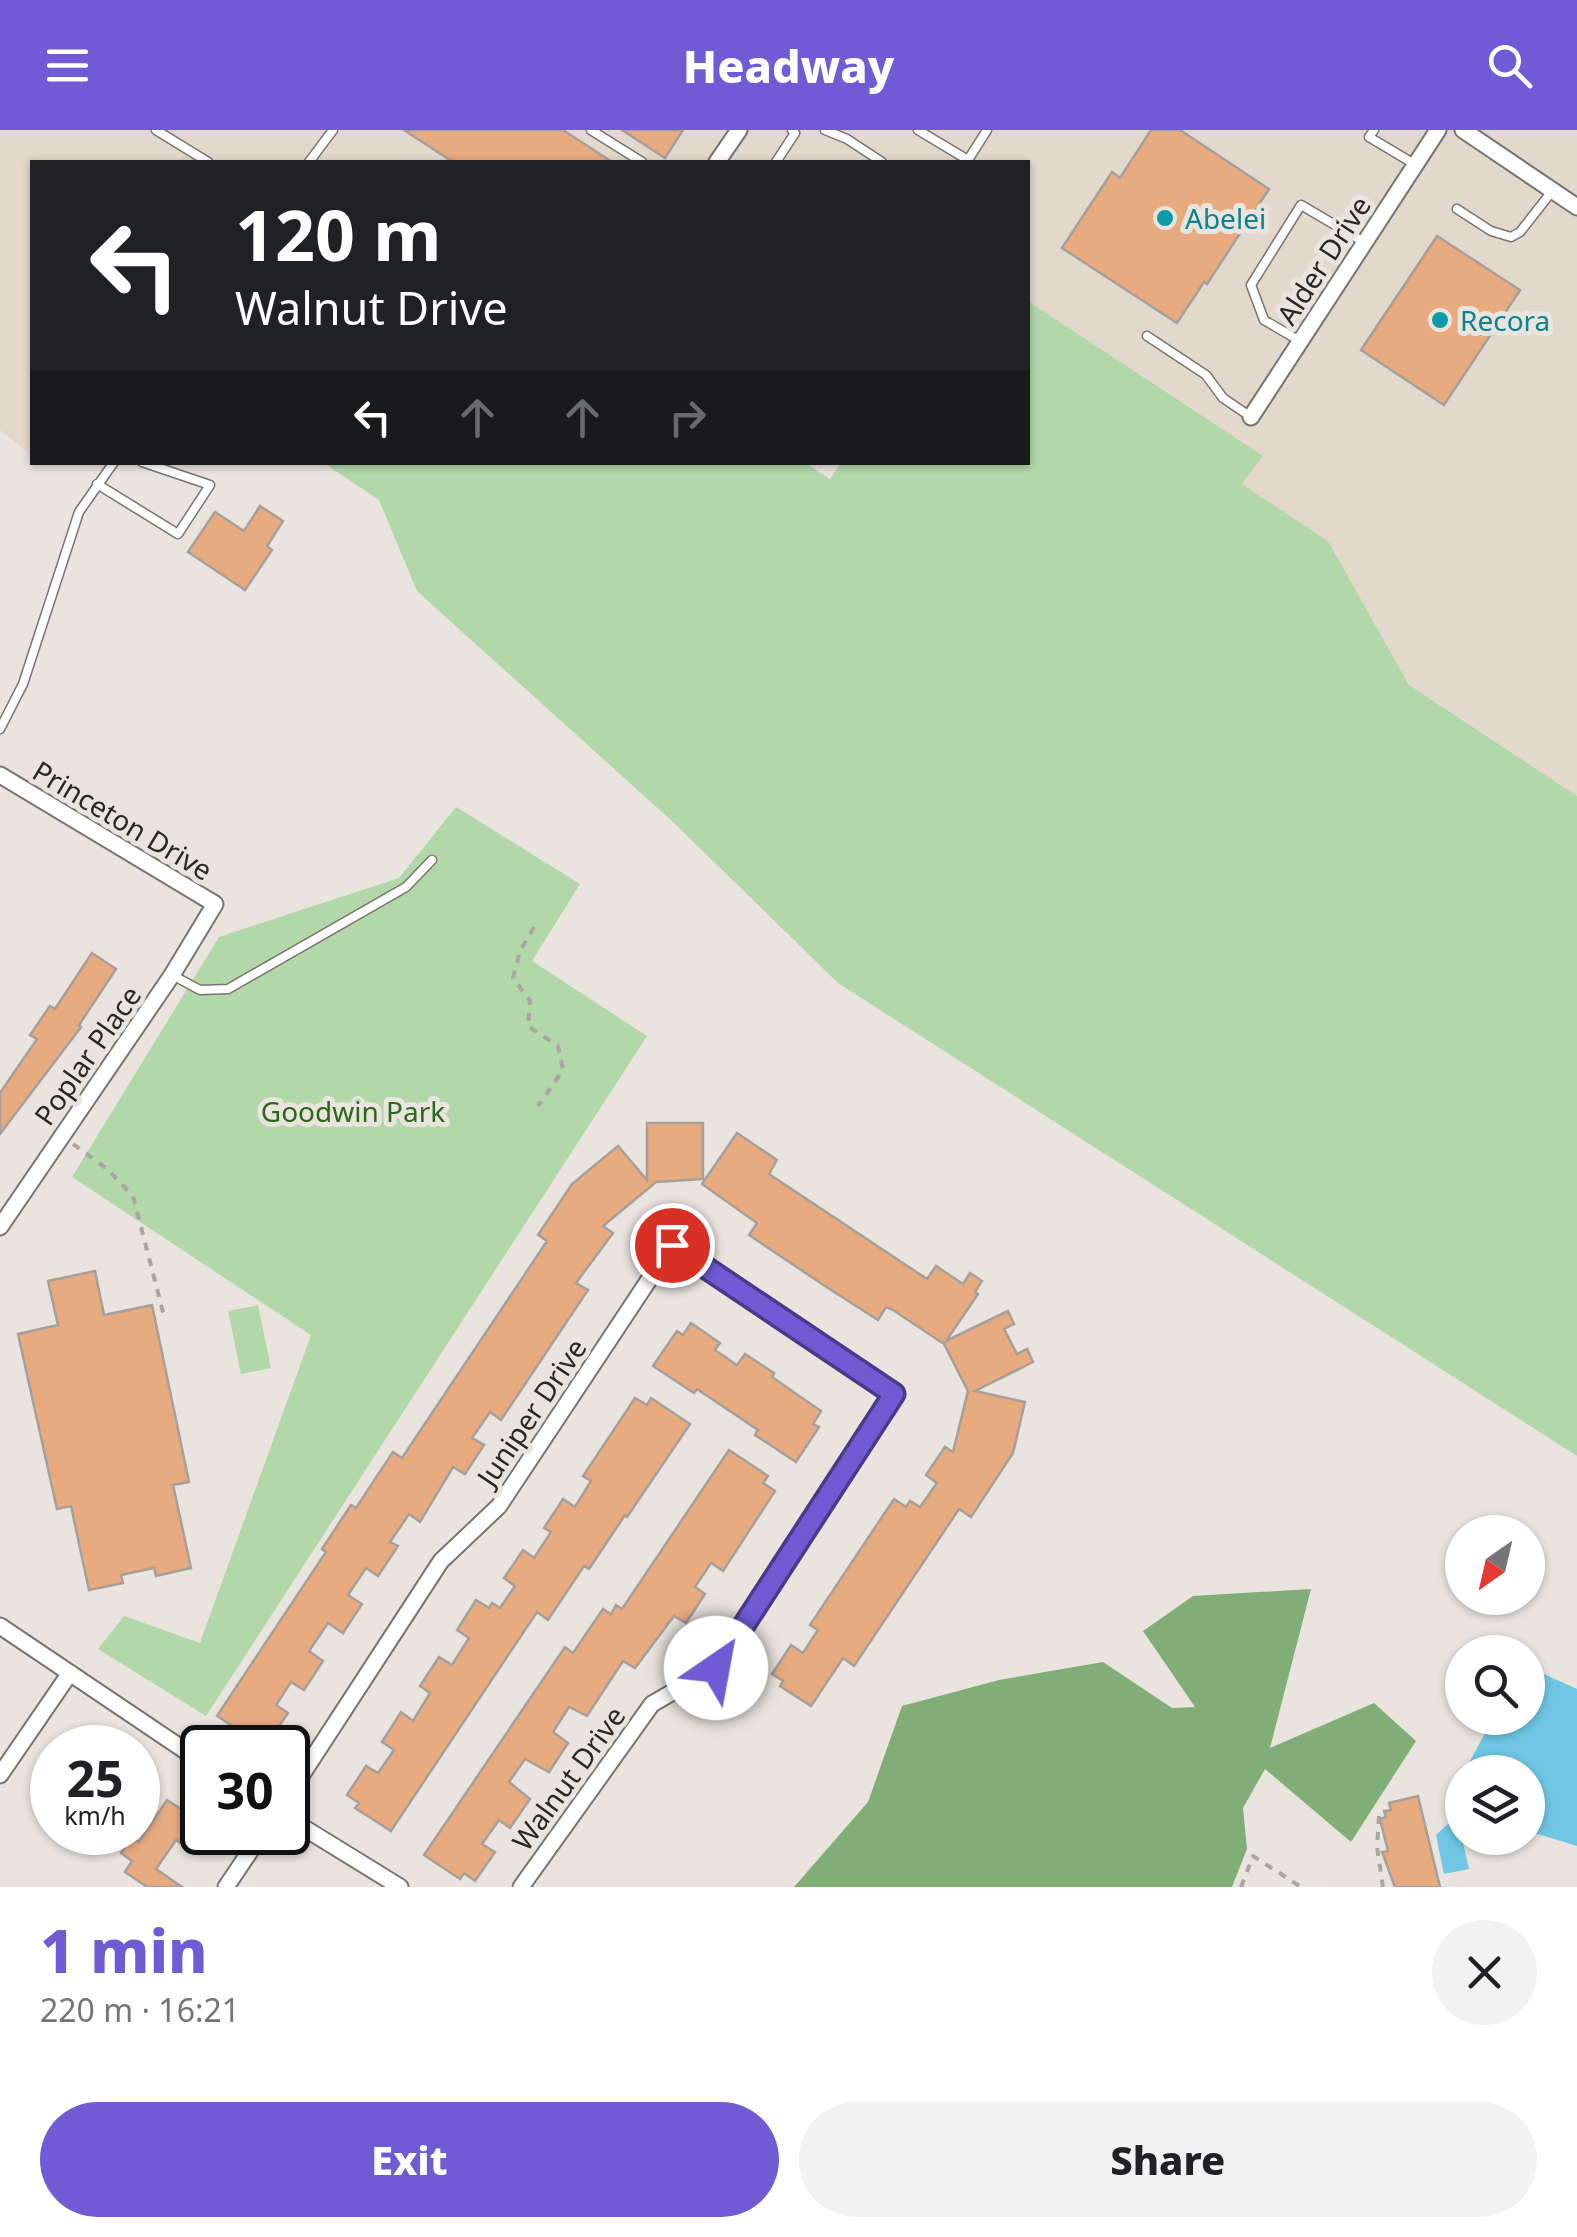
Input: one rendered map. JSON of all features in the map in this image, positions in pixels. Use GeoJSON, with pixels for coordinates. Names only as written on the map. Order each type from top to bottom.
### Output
{"type":"FeatureCollection","features":[{"type":"Feature","properties":{"kind":"street"},"geometry":{"type":"LineString","coordinates":[[718,160],[738,130]]}},
{"type":"Feature","properties":{"kind":"street","name":"Alder Drive"},"geometry":{"type":"LineString","coordinates":[[1251,417],[1438,130]]}},
{"type":"Feature","properties":{"kind":"street"},"geometry":{"type":"LineString","coordinates":[[1464,130],[1577,207]]}},
{"type":"Feature","properties":{"kind":"street","name":"Princeton Drive"},"geometry":{"type":"LineString","coordinates":[[0,775],[215,904],[212,909]]}},
{"type":"Feature","properties":{"kind":"street","name":"Poplar Place"},"geometry":{"type":"LineString","coordinates":[[0,1227],[172,975],[212,909]]}},
{"type":"Feature","properties":{"kind":"street","name":"Juniper Drive"},"geometry":{"type":"LineString","coordinates":[[310,1762],[441,1561],[499,1506],[672,1245]]}},
{"type":"Feature","properties":{"kind":"street","name":"Walnut Drive"},"geometry":{"type":"LineString","coordinates":[[520,1887],[652,1704],[716,1668],[894,1394],[672,1245]]}},
{"type":"Feature","properties":{"kind":"street"},"geometry":{"type":"LineString","coordinates":[[0,1626],[180,1747]]}},
{"type":"Feature","properties":{"kind":"street"},"geometry":{"type":"LineString","coordinates":[[0,1775],[70,1673]]}},
{"type":"Feature","properties":{"kind":"street"},"geometry":{"type":"LineString","coordinates":[[310,1832],[400,1887]]}},
{"type":"Feature","properties":{"kind":"street"},"geometry":{"type":"LineString","coordinates":[[226,1887],[248,1855]]}},
{"type":"Feature","properties":{"kind":"lane"},"geometry":{"type":"LineString","coordinates":[[156,130],[205,160]]}},
{"type":"Feature","properties":{"kind":"lane"},"geometry":{"type":"LineString","coordinates":[[310,160],[333,130]]}},
{"type":"Feature","properties":{"kind":"lane"},"geometry":{"type":"LineString","coordinates":[[592,130],[639,160]]}},
{"type":"Feature","properties":{"kind":"lane"},"geometry":{"type":"LineString","coordinates":[[825,130],[879,160]]}},
{"type":"Feature","properties":{"kind":"lane"},"geometry":{"type":"LineString","coordinates":[[918,130],[968,160],[986,130]]}},
{"type":"Feature","properties":{"kind":"lane"},"geometry":{"type":"LineString","coordinates":[[1374,130],[1369,137],[1416,164]]}},
{"type":"Feature","properties":{"kind":"lane"},"geometry":{"type":"LineString","coordinates":[[777,160],[796,131]]}},
{"type":"Feature","properties":{"kind":"lane"},"geometry":{"type":"LineString","coordinates":[[1457,209],[1490,231],[1511,237],[1520,232],[1552,190]]}},
{"type":"Feature","properties":{"kind":"lane"},"geometry":{"type":"LineString","coordinates":[[1300,341],[1264,320],[1251,285],[1301,204],[1364,242]]}},
{"type":"Feature","properties":{"kind":"lane"},"geometry":{"type":"LineString","coordinates":[[1148,336],[1206,375],[1223,398],[1251,417]]}},
{"type":"Feature","properties":{"kind":"lane"},"geometry":{"type":"LineString","coordinates":[[0,729],[35,651],[79,512],[112,465]]}},
{"type":"Feature","properties":{"kind":"lane"},"geometry":{"type":"LineString","coordinates":[[97,484],[178,534],[210,485],[151,465]]}},
{"type":"Feature","properties":{"kind":"lane"},"geometry":{"type":"LineString","coordinates":[[172,975],[200,990],[228,989],[406,887],[432,860]]}},
{"type":"Feature","properties":{"kind":"path"},"geometry":{"type":"LineString","coordinates":[[534,927],[516,961],[513,978],[530,1001],[528,1026],[558,1046],[563,1070],[538,1106]]}},
{"type":"Feature","properties":{"kind":"path"},"geometry":{"type":"LineString","coordinates":[[61,1135],[106,1168],[132,1196],[164,1316]]}},
{"type":"Feature","properties":{"kind":"path"},"geometry":{"type":"LineString","coordinates":[[1379,1816],[1376,1823],[1383,1887]]}},
{"type":"Feature","properties":{"kind":"path"},"geometry":{"type":"LineString","coordinates":[[1241,1887],[1253,1856],[1301,1887]]}},
{"type":"Feature","properties":{"kind":"path"},"geometry":{"type":"LineString","coordinates":[[1282,1887],[1288,1879]]}},
{"type":"Feature","properties":{"kind":"shaded area"},"geometry":{"type":"Polygon","coordinates":[[[0,130],[1577,130],[1577,796],[1409,685],[1328,541],[1242,484],[1262,456],[1030,302],[1030,160],[30,160],[30,453],[0,430],[0,130]]]}},
{"type":"Feature","properties":{"kind":"green space"},"geometry":{"type":"Polygon","coordinates":[[[1030,302],[1263,456],[1242,484],[1328,541],[1409,685],[1577,796],[1577,1456],[838,983],[673,822],[417,591],[379,500],[327,465],[809,465],[830,479],[840,465],[1030,465],[1030,302]]]}},
{"type":"Feature","properties":{"kind":"green space","name":"Goodwin Park"},"geometry":{"type":"Polygon","coordinates":[[[456,807],[580,884],[532,961],[647,1036],[206,1716],[98,1649],[124,1616],[200,1643],[311,1335],[72,1177],[219,937],[399,878],[456,807]]]}},
{"type":"Feature","properties":{"kind":"green space"},"geometry":{"type":"Polygon","coordinates":[[[258,1305],[271,1368],[241,1374],[228,1311],[258,1305]]]}},
{"type":"Feature","properties":{"kind":"green space"},"geometry":{"type":"Polygon","coordinates":[[[1311,1589],[1270,1748],[1374,1703],[1416,1741],[1351,1842],[1265,1769],[1243,1808],[1247,1849],[1232,1887],[794,1887],[868,1802],[902,1706],[999,1680],[1103,1662],[1172,1708],[1195,1707],[1143,1631],[1193,1596],[1311,1589]]]}},
{"type":"Feature","properties":{"kind":"water"},"geometry":{"type":"Polygon","coordinates":[[[1545,1675],[1577,1689],[1577,1846],[1545,1836],[1545,1755],[1473,1755],[1484,1735],[1545,1735],[1545,1675]]]}},
{"type":"Feature","properties":{"kind":"water"},"geometry":{"type":"Polygon","coordinates":[[[1445,1827],[1445,1855],[1466,1855],[1469,1869],[1444,1874],[1436,1835],[1445,1827]]]}},
{"type":"Feature","properties":{"kind":"building"},"geometry":{"type":"Polygon","coordinates":[[[404,130],[563,130],[609,160],[450,160],[404,130]]]}},
{"type":"Feature","properties":{"kind":"building"},"geometry":{"type":"Polygon","coordinates":[[[622,130],[683,130],[665,158],[622,130]]]}},
{"type":"Feature","properties":{"kind":"building","name":"Abelei"},"geometry":{"type":"Polygon","coordinates":[[[1151,130],[1180,130],[1269,189],[1177,323],[1062,248],[1112,172],[1120,178],[1151,130]]]}},
{"type":"Feature","properties":{"kind":"building","name":"Recora"},"geometry":{"type":"Polygon","coordinates":[[[1437,236],[1520,290],[1444,405],[1361,350],[1437,236]]]}},
{"type":"Feature","properties":{"kind":"building"},"geometry":{"type":"Polygon","coordinates":[[[260,506],[283,521],[267,546],[272,550],[245,590],[188,552],[215,512],[244,531],[260,506]]]}},
{"type":"Feature","properties":{"kind":"building"},"geometry":{"type":"Polygon","coordinates":[[[92,953],[116,969],[81,1027],[0,1134],[0,1093],[37,1039],[30,1035],[50,1006],[55,1009],[92,953]]]}},
{"type":"Feature","properties":{"kind":"building"},"geometry":{"type":"Polygon","coordinates":[[[647,1123],[703,1123],[703,1179],[656,1182],[603,1226],[613,1233],[576,1283],[588,1290],[501,1420],[490,1412],[472,1438],[484,1445],[465,1474],[453,1467],[420,1522],[409,1514],[390,1542],[398,1546],[378,1576],[366,1568],[348,1595],[362,1604],[343,1633],[328,1623],[309,1651],[323,1661],[304,1690],[291,1682],[276,1705],[288,1713],[280,1725],[230,1725],[217,1716],[326,1552],[322,1549],[351,1505],[356,1508],[393,1452],[402,1458],[509,1298],[547,1241],[538,1235],[572,1184],[618,1146],[647,1180],[647,1123]]]}},
{"type":"Feature","properties":{"kind":"building"},"geometry":{"type":"Polygon","coordinates":[[[737,1133],[777,1160],[769,1174],[927,1279],[936,1266],[963,1284],[970,1273],[982,1281],[975,1292],[978,1294],[946,1341],[1008,1311],[1014,1324],[1004,1329],[1017,1354],[1027,1349],[1033,1362],[975,1391],[1025,1402],[1013,1453],[971,1517],[959,1509],[854,1666],[843,1658],[811,1706],[780,1686],[783,1681],[772,1674],[791,1645],[803,1653],[818,1630],[810,1625],[894,1499],[906,1507],[910,1501],[920,1507],[937,1483],[926,1475],[945,1447],[953,1452],[968,1391],[944,1344],[893,1310],[886,1307],[878,1320],[828,1288],[749,1235],[757,1223],[702,1184],[737,1133]]]}},
{"type":"Feature","properties":{"kind":"building"},"geometry":{"type":"Polygon","coordinates":[[[95,1271],[104,1315],[152,1305],[189,1482],[173,1485],[191,1568],[156,1576],[154,1568],[121,1575],[123,1583],[89,1590],[71,1506],[57,1509],[18,1334],[58,1325],[48,1281],[95,1271]]]}},
{"type":"Feature","properties":{"kind":"building"},"geometry":{"type":"Polygon","coordinates":[[[691,1323],[720,1343],[715,1350],[737,1365],[745,1354],[821,1411],[813,1424],[819,1427],[796,1462],[755,1435],[758,1430],[697,1389],[694,1393],[653,1366],[677,1331],[683,1335],[691,1323]]]}},
{"type":"Feature","properties":{"kind":"building"},"geometry":{"type":"Polygon","coordinates":[[[635,1398],[647,1405],[651,1398],[690,1424],[627,1517],[589,1569],[584,1566],[548,1620],[537,1612],[391,1831],[355,1808],[359,1803],[347,1795],[366,1766],[378,1773],[394,1750],[382,1742],[401,1712],[413,1721],[430,1693],[420,1686],[439,1657],[452,1665],[469,1638],[457,1630],[476,1600],[489,1608],[492,1603],[500,1608],[515,1586],[504,1578],[523,1550],[534,1558],[551,1532],[544,1528],[563,1499],[575,1507],[591,1481],[583,1476],[635,1398]]]}},
{"type":"Feature","properties":{"kind":"building"},"geometry":{"type":"Polygon","coordinates":[[[729,1450],[768,1476],[763,1483],[775,1491],[723,1571],[711,1563],[695,1587],[705,1594],[686,1623],[674,1616],[635,1668],[623,1661],[587,1716],[569,1707],[553,1732],[568,1743],[549,1772],[525,1759],[509,1782],[530,1799],[510,1828],[499,1820],[482,1844],[495,1852],[475,1881],[464,1873],[460,1879],[424,1855],[565,1647],[573,1653],[603,1609],[611,1614],[616,1605],[622,1609],[729,1450]]]}},
{"type":"Feature","properties":{"kind":"building"},"geometry":{"type":"Polygon","coordinates":[[[1418,1796],[1440,1887],[1395,1887],[1382,1852],[1388,1851],[1380,1819],[1386,1817],[1384,1811],[1391,1810],[1389,1803],[1418,1796]]]}},
{"type":"Feature","properties":{"kind":"building"},"geometry":{"type":"Polygon","coordinates":[[[167,1800],[180,1808],[180,1843],[176,1840],[156,1869],[182,1887],[147,1887],[125,1872],[132,1861],[124,1855],[160,1855],[160,1810],[167,1800]]]}},
{"type":"Feature","properties":{"kind":"place","name":"Abelei"},"geometry":{"type":"Point","coordinates":[1165,218]}},
{"type":"Feature","properties":{"kind":"place","name":"Recora"},"geometry":{"type":"Point","coordinates":[1440,320]}},
{"type":"Feature","properties":{"kind":"route"},"geometry":{"type":"LineString","coordinates":[[672,1245],[894,1394],[716,1668]]}}]}
